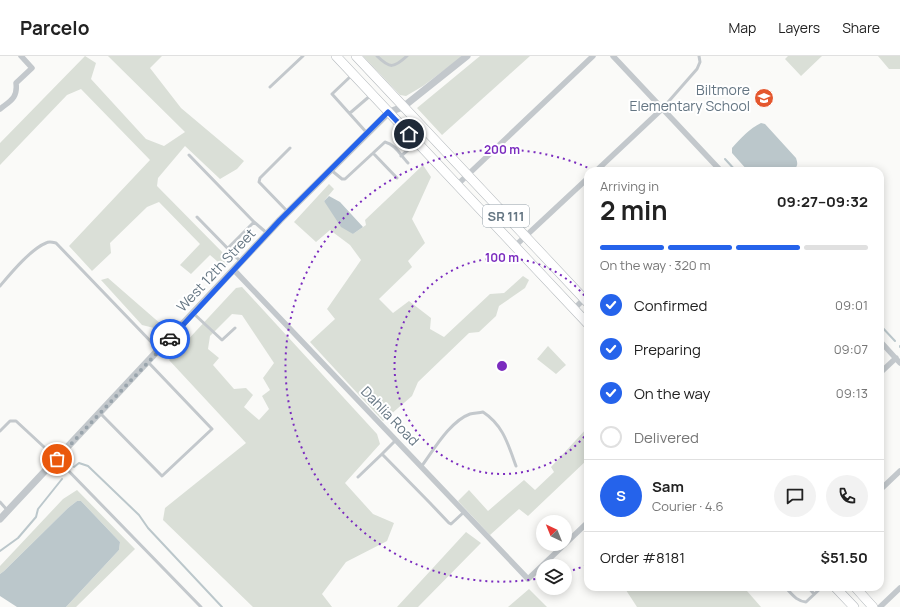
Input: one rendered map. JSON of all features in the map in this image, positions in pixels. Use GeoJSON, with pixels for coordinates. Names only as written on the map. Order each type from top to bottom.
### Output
{"type":"FeatureCollection","features":[{"type":"Feature","properties":{"kind":"main road","name":"SR 111"},"geometry":{"type":"LineString","coordinates":[[336,56],[584,320]]}},
{"type":"Feature","properties":{"kind":"main road","name":"SR 111"},"geometry":{"type":"LineString","coordinates":[[356,56],[525,237],[584,296]]}},
{"type":"Feature","properties":{"kind":"main road"},"geometry":{"type":"LineString","coordinates":[[839,591],[854,607]]}},
{"type":"Feature","properties":{"kind":"main road"},"geometry":{"type":"LineString","coordinates":[[859,591],[873,607]]}},
{"type":"Feature","properties":{"kind":"street"},"geometry":{"type":"LineString","coordinates":[[0,110],[15,96],[17,91],[16,83],[32,68],[21,56]]}},
{"type":"Feature","properties":{"kind":"street","name":"West 12th Street"},"geometry":{"type":"LineString","coordinates":[[0,520],[330,169],[388,112],[403,107],[467,56]]}},
{"type":"Feature","properties":{"kind":"street"},"geometry":{"type":"LineString","coordinates":[[457,185],[593,56]]}},
{"type":"Feature","properties":{"kind":"street"},"geometry":{"type":"LineString","coordinates":[[613,56],[717,167]]}},
{"type":"Feature","properties":{"kind":"street"},"geometry":{"type":"LineString","coordinates":[[600,167],[662,109]]}},
{"type":"Feature","properties":{"kind":"street"},"geometry":{"type":"LineString","coordinates":[[515,246],[584,182]]}},
{"type":"Feature","properties":{"kind":"street","name":"Dahlia Road"},"geometry":{"type":"LineString","coordinates":[[234,270],[528,579],[558,551]]}},
{"type":"Feature","properties":{"kind":"street"},"geometry":{"type":"LineString","coordinates":[[574,309],[584,301]]}},
{"type":"Feature","properties":{"kind":"street"},"geometry":{"type":"LineString","coordinates":[[884,345],[898,361],[884,370]]}},
{"type":"Feature","properties":{"kind":"street"},"geometry":{"type":"LineString","coordinates":[[884,486],[900,471]]}},
{"type":"Feature","properties":{"kind":"street"},"geometry":{"type":"LineString","coordinates":[[572,537],[584,526]]}},
{"type":"Feature","properties":{"kind":"street"},"geometry":{"type":"LineString","coordinates":[[880,607],[900,588]]}},
{"type":"Feature","properties":{"kind":"lane"},"geometry":{"type":"LineString","coordinates":[[270,87],[303,56]]}},
{"type":"Feature","properties":{"kind":"lane"},"geometry":{"type":"LineString","coordinates":[[377,56],[386,65],[392,66],[398,64],[407,56]]}},
{"type":"Feature","properties":{"kind":"lane"},"geometry":{"type":"LineString","coordinates":[[662,109],[697,68],[700,62],[700,56]]}},
{"type":"Feature","properties":{"kind":"lane"},"geometry":{"type":"LineString","coordinates":[[353,74],[332,94],[367,133]]}},
{"type":"Feature","properties":{"kind":"lane"},"geometry":{"type":"LineString","coordinates":[[350,113],[372,94]]}},
{"type":"Feature","properties":{"kind":"lane"},"geometry":{"type":"LineString","coordinates":[[330,169],[339,177],[345,179],[385,142],[394,148],[408,163]]}},
{"type":"Feature","properties":{"kind":"lane"},"geometry":{"type":"LineString","coordinates":[[401,156],[417,142]]}},
{"type":"Feature","properties":{"kind":"lane"},"geometry":{"type":"LineString","coordinates":[[288,212],[259,182],[260,178],[290,148]]}},
{"type":"Feature","properties":{"kind":"lane"},"geometry":{"type":"LineString","coordinates":[[373,153],[397,178]]}},
{"type":"Feature","properties":{"kind":"lane"},"geometry":{"type":"LineString","coordinates":[[189,155],[254,222],[268,234]]}},
{"type":"Feature","properties":{"kind":"lane"},"geometry":{"type":"LineString","coordinates":[[197,217],[241,262]]}},
{"type":"Feature","properties":{"kind":"lane"},"geometry":{"type":"LineString","coordinates":[[228,248],[254,222]]}},
{"type":"Feature","properties":{"kind":"lane"},"geometry":{"type":"LineString","coordinates":[[0,286],[22,262],[39,247],[48,242],[56,242],[159,350]]}},
{"type":"Feature","properties":{"kind":"lane"},"geometry":{"type":"LineString","coordinates":[[193,313],[222,340],[235,328]]}},
{"type":"Feature","properties":{"kind":"lane"},"geometry":{"type":"LineString","coordinates":[[100,413],[162,476],[212,429],[148,362]]}},
{"type":"Feature","properties":{"kind":"lane"},"geometry":{"type":"LineString","coordinates":[[422,467],[448,431],[470,414],[483,412],[493,418],[504,434],[516,466]]}},
{"type":"Feature","properties":{"kind":"lane"},"geometry":{"type":"LineString","coordinates":[[0,430],[10,421],[16,421],[57,459],[201,607]]}},
{"type":"Feature","properties":{"kind":"lane"},"geometry":{"type":"LineString","coordinates":[[358,478],[396,440]]}},
{"type":"Feature","properties":{"kind":"lane"},"geometry":{"type":"LineString","coordinates":[[382,454],[449,523],[451,524],[464,512]]}},
{"type":"Feature","properties":{"kind":"lane"},"geometry":{"type":"LineString","coordinates":[[0,502],[8,510]]}},
{"type":"Feature","properties":{"kind":"lane"},"geometry":{"type":"LineString","coordinates":[[789,591],[796,598],[806,602],[817,591]]}},
{"type":"Feature","properties":{"kind":"shaded area"},"geometry":{"type":"Polygon","coordinates":[[[85,56],[96,63],[91,79],[146,139],[164,146],[185,132],[108,56],[162,56],[150,68],[181,108],[244,161],[237,169],[220,179],[185,146],[158,178],[157,186],[230,260],[225,268],[210,255],[191,274],[180,265],[200,244],[159,202],[147,207],[110,243],[111,253],[92,271],[69,246],[150,160],[81,89],[67,95],[0,165],[0,143],[85,56]]]}},
{"type":"Feature","properties":{"kind":"shaded area"},"geometry":{"type":"Polygon","coordinates":[[[363,56],[463,56],[423,86],[406,96],[400,95],[363,56]]]}},
{"type":"Feature","properties":{"kind":"shaded area"},"geometry":{"type":"Polygon","coordinates":[[[480,56],[530,56],[442,135],[417,108],[480,56]]]}},
{"type":"Feature","properties":{"kind":"shaded area"},"geometry":{"type":"Polygon","coordinates":[[[788,56],[822,56],[801,76],[785,59],[788,56]]]}},
{"type":"Feature","properties":{"kind":"shaded area"},"geometry":{"type":"Polygon","coordinates":[[[878,56],[900,56],[900,69],[889,69],[878,56]]]}},
{"type":"Feature","properties":{"kind":"shaded area"},"geometry":{"type":"Polygon","coordinates":[[[761,123],[765,124],[796,158],[796,167],[744,167],[732,153],[732,148],[761,123]]]}},
{"type":"Feature","properties":{"kind":"shaded area"},"geometry":{"type":"Polygon","coordinates":[[[423,165],[431,177],[412,219],[425,243],[408,261],[412,267],[379,299],[393,313],[409,301],[431,318],[430,329],[444,337],[490,294],[504,293],[523,276],[529,280],[525,288],[499,306],[496,316],[479,332],[469,333],[418,382],[412,396],[383,421],[310,342],[335,319],[327,309],[361,260],[350,245],[330,230],[316,242],[294,222],[329,184],[334,189],[324,201],[353,234],[366,225],[365,220],[423,165]]]}},
{"type":"Feature","properties":{"kind":"shaded area"},"geometry":{"type":"Polygon","coordinates":[[[329,196],[340,202],[363,227],[353,234],[341,227],[324,201],[329,196]]]}},
{"type":"Feature","properties":{"kind":"shaded area"},"geometry":{"type":"Polygon","coordinates":[[[108,278],[170,332],[142,325],[101,280],[108,278]]]}},
{"type":"Feature","properties":{"kind":"shaded area"},"geometry":{"type":"Polygon","coordinates":[[[242,287],[377,434],[380,444],[345,483],[373,514],[394,523],[387,541],[346,562],[322,594],[332,607],[253,607],[163,520],[165,508],[246,443],[169,360],[236,288],[242,287]],[[232,314],[210,336],[208,349],[219,358],[213,365],[234,389],[246,388],[253,395],[244,407],[259,420],[269,409],[262,396],[270,390],[263,378],[274,363],[242,315],[232,314]]]}},
{"type":"Feature","properties":{"kind":"shaded area"},"geometry":{"type":"Polygon","coordinates":[[[548,346],[566,365],[556,374],[537,359],[548,346]]]}},
{"type":"Feature","properties":{"kind":"shaded area"},"geometry":{"type":"Polygon","coordinates":[[[584,431],[584,463],[528,516],[519,509],[490,535],[458,501],[469,490],[488,511],[524,480],[535,490],[554,472],[551,467],[584,431]]]}},
{"type":"Feature","properties":{"kind":"shaded area"},"geometry":{"type":"Polygon","coordinates":[[[77,490],[135,549],[76,607],[66,607],[119,550],[120,542],[81,501],[77,501],[68,508],[0,574],[0,566],[63,499],[77,490]]]}},
{"type":"Feature","properties":{"kind":"shaded area"},"geometry":{"type":"Polygon","coordinates":[[[77,501],[81,501],[120,542],[119,550],[66,607],[17,607],[0,596],[0,574],[77,501]]]}},
{"type":"Feature","properties":{"kind":"shaded area"},"geometry":{"type":"Polygon","coordinates":[[[466,532],[481,543],[418,607],[397,607],[466,532]]]}},
{"type":"Feature","properties":{"kind":"shaded area"},"geometry":{"type":"Polygon","coordinates":[[[529,589],[547,607],[508,607],[529,589]]]}},
{"type":"Feature","properties":{"kind":"shaded area"},"geometry":{"type":"Polygon","coordinates":[[[627,591],[747,591],[761,607],[637,607],[627,591]]]}},
{"type":"Feature","properties":{"kind":"waterway"},"geometry":{"type":"LineString","coordinates":[[725,159],[732,167]]}},
{"type":"Feature","properties":{"kind":"waterway"},"geometry":{"type":"LineString","coordinates":[[884,329],[895,341]]}},
{"type":"Feature","properties":{"kind":"waterway"},"geometry":{"type":"LineString","coordinates":[[74,467],[79,463],[88,466],[139,515],[148,528],[222,607]]}},
{"type":"Feature","properties":{"kind":"waterway"},"geometry":{"type":"LineString","coordinates":[[0,551],[18,538],[36,517],[38,509],[62,479]]}},
{"type":"Feature","properties":{"kind":"way so far"},"geometry":{"type":"LineString","coordinates":[[57,459],[170,339]]}},
{"type":"Feature","properties":{"kind":"place","name":"Biltmore Elementary School"},"geometry":{"type":"Point","coordinates":[764,98]}},
{"type":"Feature","properties":{"kind":"route"},"geometry":{"type":"LineString","coordinates":[[170,339],[280,220],[388,112],[409,134]]}}]}
